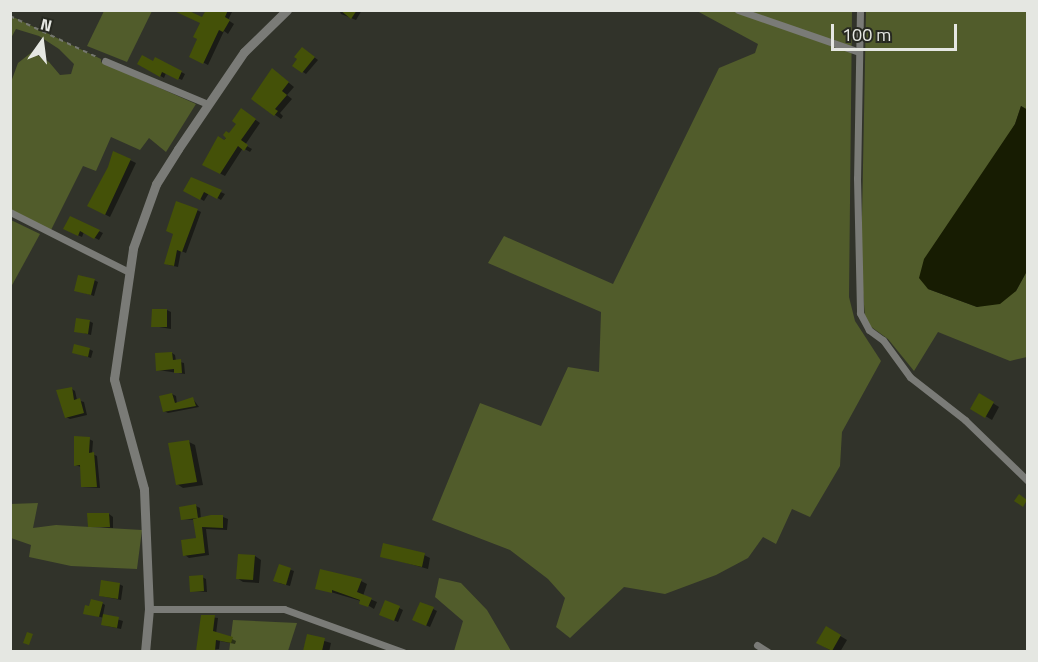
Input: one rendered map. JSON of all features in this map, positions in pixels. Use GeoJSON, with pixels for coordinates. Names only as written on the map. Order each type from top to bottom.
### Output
{"type":"FeatureCollection","features":[{"type":"Feature","properties":{"kind":"street"},"geometry":{"type":"LineString","coordinates":[[145,651],[149,609],[144,489],[114,379],[129,272],[140,225],[156,184],[244,52],[286,10]]}},
{"type":"Feature","properties":{"kind":"street"},"geometry":{"type":"LineString","coordinates":[[738,10],[859,52]]}},
{"type":"Feature","properties":{"kind":"street"},"geometry":{"type":"LineString","coordinates":[[860,10],[857,178],[860,313],[869,330],[883,340],[910,376],[965,420],[1028,481]]}},
{"type":"Feature","properties":{"kind":"street"},"geometry":{"type":"LineString","coordinates":[[105,61],[208,104]]}},
{"type":"Feature","properties":{"kind":"street"},"geometry":{"type":"LineString","coordinates":[[10,212],[129,272]]}},
{"type":"Feature","properties":{"kind":"street"},"geometry":{"type":"LineString","coordinates":[[149,609],[284,609],[402,651]]}},
{"type":"Feature","properties":{"kind":"street"},"geometry":{"type":"LineString","coordinates":[[757,645],[768,651]]}},
{"type":"Feature","properties":{"kind":"path"},"geometry":{"type":"LineString","coordinates":[[10,16],[105,61]]}},
{"type":"Feature","properties":{"kind":"green space"},"geometry":{"type":"Polygon","coordinates":[[[104,11],[152,11],[127,62],[87,46],[104,11]]]}},
{"type":"Feature","properties":{"kind":"green space"},"geometry":{"type":"Polygon","coordinates":[[[697,11],[852,11],[849,297],[855,321],[881,361],[842,432],[840,466],[810,517],[792,509],[776,544],[763,537],[748,558],[716,575],[665,594],[624,587],[570,638],[556,627],[565,598],[548,579],[510,550],[432,520],[480,403],[541,426],[568,367],[599,372],[601,312],[488,263],[504,236],[613,284],[719,68],[755,53],[758,44],[697,11]]]}},
{"type":"Feature","properties":{"kind":"green space"},"geometry":{"type":"Polygon","coordinates":[[[866,11],[1027,11],[1027,110],[1021,106],[1015,124],[928,289],[977,307],[1016,291],[1027,271],[1027,357],[1010,361],[938,332],[914,371],[888,339],[870,326],[865,316],[861,269],[866,11]]]}},
{"type":"Feature","properties":{"kind":"green space"},"geometry":{"type":"Polygon","coordinates":[[[11,16],[101,59],[101,62],[196,104],[166,152],[149,138],[140,150],[111,137],[96,171],[83,166],[51,230],[11,210],[11,82],[18,63],[32,52],[49,62],[60,75],[71,74],[74,64],[59,49],[39,36],[16,29],[11,38],[11,16]]]}},
{"type":"Feature","properties":{"kind":"green space"},"geometry":{"type":"Polygon","coordinates":[[[11,220],[40,234],[11,287],[11,220]]]}},
{"type":"Feature","properties":{"kind":"green space"},"geometry":{"type":"Polygon","coordinates":[[[38,503],[33,528],[56,525],[142,530],[137,569],[71,566],[29,557],[31,545],[11,538],[10,504],[38,503]]]}},
{"type":"Feature","properties":{"kind":"green space"},"geometry":{"type":"Polygon","coordinates":[[[439,578],[461,583],[487,610],[511,651],[454,651],[463,621],[435,597],[439,578]]]}},
{"type":"Feature","properties":{"kind":"green space"},"geometry":{"type":"Polygon","coordinates":[[[233,620],[297,623],[288,651],[229,652],[233,620]]]}},
{"type":"Feature","properties":{"kind":"shaded area"},"geometry":{"type":"Polygon","coordinates":[[[1021,106],[1028,110],[1027,271],[1016,291],[1000,304],[977,307],[928,289],[919,278],[924,259],[1015,124],[1021,106]]]}},
{"type":"Feature","properties":{"kind":"building"},"geometry":{"type":"Polygon","coordinates":[[[172,10],[187,10],[202,17],[206,10],[228,10],[225,17],[230,20],[223,32],[219,30],[203,64],[189,57],[197,39],[193,37],[200,23],[172,10]]]}},
{"type":"Feature","properties":{"kind":"building"},"geometry":{"type":"Polygon","coordinates":[[[340,10],[357,10],[351,19],[340,10]]]}},
{"type":"Feature","properties":{"kind":"building"},"geometry":{"type":"Polygon","coordinates":[[[302,47],[315,57],[302,73],[292,66],[297,59],[294,57],[302,47]]]}},
{"type":"Feature","properties":{"kind":"building"},"geometry":{"type":"Polygon","coordinates":[[[142,55],[153,61],[155,57],[182,71],[178,80],[162,72],[160,77],[137,64],[142,55]]]}},
{"type":"Feature","properties":{"kind":"building"},"geometry":{"type":"Polygon","coordinates":[[[272,68],[289,82],[282,91],[287,95],[275,109],[278,111],[274,116],[251,99],[272,68]]]}},
{"type":"Feature","properties":{"kind":"building"},"geometry":{"type":"Polygon","coordinates":[[[241,108],[256,119],[241,140],[248,145],[244,151],[238,146],[220,174],[202,165],[218,136],[224,140],[226,138],[223,135],[226,131],[229,133],[236,124],[232,121],[241,108]]]}},
{"type":"Feature","properties":{"kind":"building"},"geometry":{"type":"Polygon","coordinates":[[[113,151],[131,159],[105,215],[87,206],[108,167],[113,151]]]}},
{"type":"Feature","properties":{"kind":"building"},"geometry":{"type":"Polygon","coordinates":[[[191,177],[222,190],[217,199],[204,192],[200,200],[183,191],[191,177]]]}},
{"type":"Feature","properties":{"kind":"building"},"geometry":{"type":"Polygon","coordinates":[[[176,201],[198,209],[182,252],[177,250],[174,266],[164,264],[173,234],[166,231],[176,201]]]}},
{"type":"Feature","properties":{"kind":"building"},"geometry":{"type":"Polygon","coordinates":[[[70,216],[100,230],[94,239],[80,231],[78,236],[63,229],[70,216]]]}},
{"type":"Feature","properties":{"kind":"building"},"geometry":{"type":"Polygon","coordinates":[[[78,275],[95,279],[91,295],[74,291],[78,275]]]}},
{"type":"Feature","properties":{"kind":"building"},"geometry":{"type":"Polygon","coordinates":[[[152,309],[167,309],[167,327],[151,327],[152,309]]]}},
{"type":"Feature","properties":{"kind":"building"},"geometry":{"type":"Polygon","coordinates":[[[76,318],[90,320],[88,334],[74,332],[76,318]]]}},
{"type":"Feature","properties":{"kind":"building"},"geometry":{"type":"Polygon","coordinates":[[[74,344],[90,348],[88,357],[72,353],[74,344]]]}},
{"type":"Feature","properties":{"kind":"building"},"geometry":{"type":"Polygon","coordinates":[[[172,352],[173,360],[181,359],[182,373],[174,373],[174,369],[156,371],[155,353],[172,352]]]}},
{"type":"Feature","properties":{"kind":"building"},"geometry":{"type":"Polygon","coordinates":[[[72,387],[74,400],[80,398],[84,413],[65,418],[56,390],[72,387]]]}},
{"type":"Feature","properties":{"kind":"building"},"geometry":{"type":"Polygon","coordinates":[[[172,393],[175,403],[193,397],[196,406],[163,412],[159,396],[172,393]]]}},
{"type":"Feature","properties":{"kind":"building"},"geometry":{"type":"Polygon","coordinates":[[[979,393],[994,402],[985,418],[970,409],[979,393]]]}},
{"type":"Feature","properties":{"kind":"building"},"geometry":{"type":"Polygon","coordinates":[[[74,436],[90,437],[89,453],[94,452],[97,487],[81,487],[80,465],[74,466],[74,436]]]}},
{"type":"Feature","properties":{"kind":"building"},"geometry":{"type":"Polygon","coordinates":[[[189,440],[197,482],[176,485],[168,443],[189,440]]]}},
{"type":"Feature","properties":{"kind":"building"},"geometry":{"type":"Polygon","coordinates":[[[1019,494],[1027,500],[1023,507],[1014,501],[1019,494]]]}},
{"type":"Feature","properties":{"kind":"building"},"geometry":{"type":"Polygon","coordinates":[[[196,504],[198,518],[181,520],[179,507],[196,504]]]}},
{"type":"Feature","properties":{"kind":"building"},"geometry":{"type":"Polygon","coordinates":[[[87,513],[109,513],[110,527],[88,527],[87,513]]]}},
{"type":"Feature","properties":{"kind":"building"},"geometry":{"type":"Polygon","coordinates":[[[223,515],[223,528],[202,527],[205,553],[183,556],[181,540],[196,538],[193,519],[223,515]]]}},
{"type":"Feature","properties":{"kind":"building"},"geometry":{"type":"Polygon","coordinates":[[[383,543],[425,553],[422,567],[380,557],[383,543]]]}},
{"type":"Feature","properties":{"kind":"building"},"geometry":{"type":"Polygon","coordinates":[[[238,554],[255,555],[253,580],[236,579],[238,554]]]}},
{"type":"Feature","properties":{"kind":"building"},"geometry":{"type":"Polygon","coordinates":[[[279,564],[291,568],[286,585],[273,581],[279,564]]]}},
{"type":"Feature","properties":{"kind":"building"},"geometry":{"type":"Polygon","coordinates":[[[320,569],[362,579],[357,592],[372,598],[368,607],[359,604],[360,600],[332,590],[332,593],[315,589],[320,569]]]}},
{"type":"Feature","properties":{"kind":"building"},"geometry":{"type":"Polygon","coordinates":[[[203,575],[204,591],[190,592],[189,576],[203,575]]]}},
{"type":"Feature","properties":{"kind":"building"},"geometry":{"type":"Polygon","coordinates":[[[101,580],[120,583],[118,599],[99,596],[101,580]]]}},
{"type":"Feature","properties":{"kind":"building"},"geometry":{"type":"Polygon","coordinates":[[[91,599],[103,602],[99,617],[83,614],[85,605],[89,606],[91,599]]]}},
{"type":"Feature","properties":{"kind":"building"},"geometry":{"type":"Polygon","coordinates":[[[385,600],[400,606],[394,621],[379,615],[385,600]]]}},
{"type":"Feature","properties":{"kind":"building"},"geometry":{"type":"Polygon","coordinates":[[[420,602],[434,607],[426,626],[412,620],[420,602]]]}},
{"type":"Feature","properties":{"kind":"building"},"geometry":{"type":"Polygon","coordinates":[[[103,614],[119,617],[117,628],[101,625],[103,614]]]}},
{"type":"Feature","properties":{"kind":"building"},"geometry":{"type":"Polygon","coordinates":[[[201,615],[215,615],[213,631],[233,637],[231,643],[216,640],[215,651],[196,651],[201,615]]]}},
{"type":"Feature","properties":{"kind":"building"},"geometry":{"type":"Polygon","coordinates":[[[826,626],[841,635],[832,651],[816,643],[826,626]]]}},
{"type":"Feature","properties":{"kind":"building"},"geometry":{"type":"Polygon","coordinates":[[[27,632],[33,634],[29,645],[23,643],[27,632]]]}},
{"type":"Feature","properties":{"kind":"building"},"geometry":{"type":"Polygon","coordinates":[[[307,634],[325,638],[322,651],[303,651],[307,634]]]}}]}
